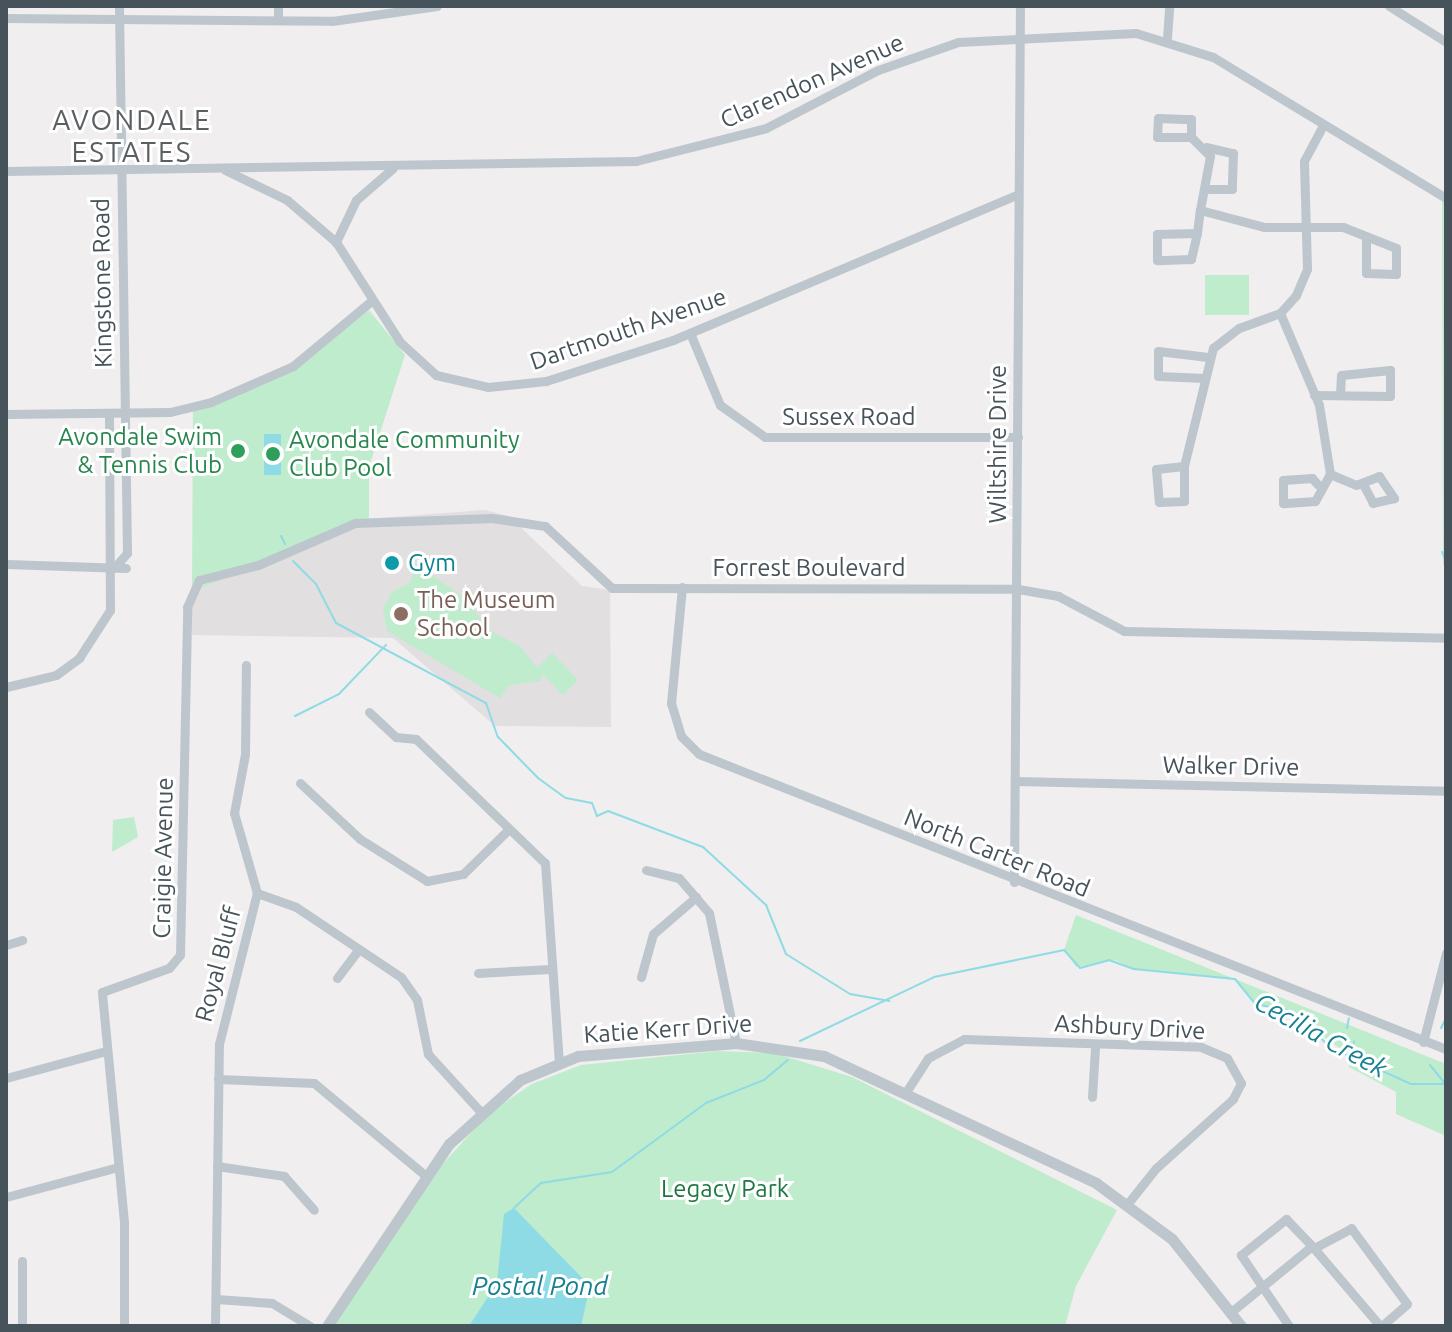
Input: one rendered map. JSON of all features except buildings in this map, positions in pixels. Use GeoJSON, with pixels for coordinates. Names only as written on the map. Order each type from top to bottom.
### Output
{"type":"FeatureCollection","features":[{"type":"Feature","properties":{"kind":"street","name":"Kingstone Road"},"geometry":{"type":"LineString","coordinates":[[114,568],[127,553],[119,6]]}},
{"type":"Feature","properties":{"kind":"street"},"geometry":{"type":"LineString","coordinates":[[278,6],[278,19]]}},
{"type":"Feature","properties":{"kind":"street"},"geometry":{"type":"LineString","coordinates":[[6,18],[372,19],[437,6]]}},
{"type":"Feature","properties":{"kind":"street","name":"Wiltshire Drive"},"geometry":{"type":"LineString","coordinates":[[1014,882],[1020,6]]}},
{"type":"Feature","properties":{"kind":"street"},"geometry":{"type":"LineString","coordinates":[[1167,38],[1169,6]]}},
{"type":"Feature","properties":{"kind":"street"},"geometry":{"type":"LineString","coordinates":[[1389,6],[1446,42]]}},
{"type":"Feature","properties":{"kind":"street","name":"Clarendon Avenue"},"geometry":{"type":"LineString","coordinates":[[6,171],[393,168],[636,161],[680,153],[766,128],[923,53],[1020,36],[1167,38],[1213,57],[1446,198]]}},
{"type":"Feature","properties":{"kind":"street"},"geometry":{"type":"LineString","coordinates":[[1184,466],[1156,469],[1159,502],[1184,501],[1184,466],[1208,357],[1229,333],[1280,313],[1307,269],[1304,161],[1323,126]]}},
{"type":"Feature","properties":{"kind":"street"},"geometry":{"type":"LineString","coordinates":[[1191,137],[1206,147],[1233,153],[1232,189],[1207,189]]}},
{"type":"Feature","properties":{"kind":"street"},"geometry":{"type":"LineString","coordinates":[[1197,233],[1157,234],[1157,260],[1191,259],[1212,169],[1206,147]]}},
{"type":"Feature","properties":{"kind":"street","name":"Dartmouth Avenue"},"geometry":{"type":"LineString","coordinates":[[222,168],[312,217],[336,242],[369,303],[436,375],[475,386],[546,381],[690,333],[1018,194]]}},
{"type":"Feature","properties":{"kind":"street"},"geometry":{"type":"LineString","coordinates":[[263,189],[264,168]]}},
{"type":"Feature","properties":{"kind":"street"},"geometry":{"type":"LineString","coordinates":[[336,242],[356,200],[393,168]]}},
{"type":"Feature","properties":{"kind":"street"},"geometry":{"type":"LineString","coordinates":[[1200,210],[1264,227],[1343,227],[1396,248],[1396,274],[1366,273],[1366,238]]}},
{"type":"Feature","properties":{"kind":"street"},"geometry":{"type":"LineString","coordinates":[[6,414],[170,412],[247,389],[331,339],[369,303]]}},
{"type":"Feature","properties":{"kind":"street"},"geometry":{"type":"LineString","coordinates":[[1280,313],[1314,395],[1330,474]]}},
{"type":"Feature","properties":{"kind":"street","name":"Sussex Road"},"geometry":{"type":"LineString","coordinates":[[690,333],[720,405],[765,437],[1018,437]]}},
{"type":"Feature","properties":{"kind":"street"},"geometry":{"type":"LineString","coordinates":[[1204,378],[1158,376],[1158,351],[1208,357]]}},
{"type":"Feature","properties":{"kind":"street"},"geometry":{"type":"LineString","coordinates":[[1314,395],[1390,396],[1390,370],[1341,375],[1340,395]]}},
{"type":"Feature","properties":{"kind":"street"},"geometry":{"type":"LineString","coordinates":[[6,687],[56,675],[87,652],[110,610],[114,568],[109,414]]}},
{"type":"Feature","properties":{"kind":"street"},"geometry":{"type":"LineString","coordinates":[[1330,474],[1363,484]]}},
{"type":"Feature","properties":{"kind":"street"},"geometry":{"type":"LineString","coordinates":[[1318,485],[1330,474]]}},
{"type":"Feature","properties":{"kind":"street","name":"Forrest Boulevard"},"geometry":{"type":"LineString","coordinates":[[199,580],[258,565],[355,523],[492,518],[545,526],[612,588],[1018,589],[1058,596],[1124,631],[1446,638]]}},
{"type":"Feature","properties":{"kind":"street"},"geometry":{"type":"LineString","coordinates":[[6,564],[126,568]]}},
{"type":"Feature","properties":{"kind":"street","name":"Craigie Avenue"},"geometry":{"type":"LineString","coordinates":[[124,1326],[118,1167],[106,1051],[106,986],[169,968],[180,955],[187,607],[199,580]]}},
{"type":"Feature","properties":{"kind":"street","name":"North Carter Road"},"geometry":{"type":"LineString","coordinates":[[682,587],[671,703],[688,747],[1014,882],[1446,1049]]}},
{"type":"Feature","properties":{"kind":"street","name":"Royal Bluff"},"geometry":{"type":"LineString","coordinates":[[215,1326],[218,1079],[222,1017],[257,893],[234,813],[245,754],[246,665]]}},
{"type":"Feature","properties":{"kind":"street"},"geometry":{"type":"LineString","coordinates":[[369,712],[396,737],[416,739],[545,863],[550,969],[559,1062]]}},
{"type":"Feature","properties":{"kind":"street","name":"Walker Drive"},"geometry":{"type":"LineString","coordinates":[[1015,781],[1446,791]]}},
{"type":"Feature","properties":{"kind":"street"},"geometry":{"type":"LineString","coordinates":[[300,783],[360,839],[427,881],[463,874],[509,829]]}},
{"type":"Feature","properties":{"kind":"street"},"geometry":{"type":"LineString","coordinates":[[646,870],[679,878],[696,897],[719,936],[736,1043]]}},
{"type":"Feature","properties":{"kind":"street"},"geometry":{"type":"LineString","coordinates":[[257,893],[296,907],[410,987],[428,1054],[479,1110]]}},
{"type":"Feature","properties":{"kind":"street"},"geometry":{"type":"LineString","coordinates":[[641,977],[653,934],[696,897]]}},
{"type":"Feature","properties":{"kind":"street"},"geometry":{"type":"LineString","coordinates":[[6,945],[22,940]]}},
{"type":"Feature","properties":{"kind":"street"},"geometry":{"type":"LineString","coordinates":[[337,978],[359,949]]}},
{"type":"Feature","properties":{"kind":"street"},"geometry":{"type":"LineString","coordinates":[[1423,1042],[1446,953]]}},
{"type":"Feature","properties":{"kind":"street"},"geometry":{"type":"LineString","coordinates":[[478,973],[550,969]]}},
{"type":"Feature","properties":{"kind":"street","name":"Ashbury Drive"},"geometry":{"type":"LineString","coordinates":[[906,1092],[928,1058],[964,1039],[1095,1048],[1216,1051],[1236,1066],[1241,1083],[1233,1099],[1156,1168],[1129,1202]]}},
{"type":"Feature","properties":{"kind":"street","name":"Katie Kerr Drive"},"geometry":{"type":"LineString","coordinates":[[327,1326],[425,1175],[479,1110],[559,1062],[736,1043],[803,1050],[906,1092],[1129,1202],[1172,1239],[1241,1326]]}},
{"type":"Feature","properties":{"kind":"street"},"geometry":{"type":"LineString","coordinates":[[1092,1097],[1095,1048]]}},
{"type":"Feature","properties":{"kind":"street"},"geometry":{"type":"LineString","coordinates":[[6,1078],[106,1051]]}},
{"type":"Feature","properties":{"kind":"street"},"geometry":{"type":"LineString","coordinates":[[218,1079],[314,1083],[425,1175]]}},
{"type":"Feature","properties":{"kind":"street"},"geometry":{"type":"LineString","coordinates":[[217,1166],[284,1176],[314,1210]]}},
{"type":"Feature","properties":{"kind":"street"},"geometry":{"type":"LineString","coordinates":[[6,1197],[118,1167]]}},
{"type":"Feature","properties":{"kind":"street"},"geometry":{"type":"LineString","coordinates":[[1231,1312],[1260,1287],[1314,1247],[1351,1228],[1407,1304],[1381,1326],[1314,1247],[1283,1220],[1241,1255],[1260,1287],[1289,1326]]}},
{"type":"Feature","properties":{"kind":"street"},"geometry":{"type":"LineString","coordinates":[[22,1261],[22,1326]]}},
{"type":"Feature","properties":{"kind":"street"},"geometry":{"type":"LineString","coordinates":[[216,1299],[272,1303],[310,1326]]}},
{"type":"Feature","properties":{"kind":"shaded area","name":"The Museum School"},"geometry":{"type":"Polygon","coordinates":[[[485,510],[509,516],[582,586],[610,590],[611,727],[495,726],[393,638],[192,635],[192,592],[351,520],[485,510]]]}},
{"type":"Feature","properties":{"kind":"green space"},"geometry":{"type":"Polygon","coordinates":[[[1442,199],[1446,201],[1446,565],[1443,565],[1442,199]]]}},
{"type":"Feature","properties":{"kind":"green space"},"geometry":{"type":"Polygon","coordinates":[[[1205,275],[1249,275],[1249,315],[1205,315],[1205,275]]]}},
{"type":"Feature","properties":{"kind":"green space"},"geometry":{"type":"Polygon","coordinates":[[[369,310],[405,355],[369,467],[369,518],[192,592],[193,411],[287,370],[369,310]]]}},
{"type":"Feature","properties":{"kind":"green space"},"geometry":{"type":"Polygon","coordinates":[[[414,563],[463,597],[491,631],[521,647],[537,668],[552,653],[578,680],[563,695],[542,674],[541,681],[509,685],[500,698],[387,631],[383,608],[392,592],[411,582],[414,563]]]}},
{"type":"Feature","properties":{"kind":"green space"},"geometry":{"type":"Polygon","coordinates":[[[134,817],[138,837],[112,852],[113,820],[134,817]]]}},
{"type":"Feature","properties":{"kind":"green space"},"geometry":{"type":"Polygon","coordinates":[[[1076,915],[1235,979],[1134,969],[1115,960],[1076,967],[1064,950],[1076,915]]]}},
{"type":"Feature","properties":{"kind":"green space"},"geometry":{"type":"Polygon","coordinates":[[[1235,979],[1446,1064],[1446,1136],[1396,1114],[1396,1092],[1349,1067],[1349,1055],[1287,1010],[1255,1004],[1235,979]]]}},
{"type":"Feature","properties":{"kind":"green space","name":"Legacy Park"},"geometry":{"type":"Polygon","coordinates":[[[718,1051],[774,1053],[852,1077],[1117,1210],[1076,1286],[1065,1326],[334,1326],[418,1191],[490,1112],[532,1084],[581,1065],[718,1051]]]}},
{"type":"Feature","properties":{"kind":"water","name":"Avondale Community Club Pool"},"geometry":{"type":"Polygon","coordinates":[[[264,434],[281,434],[281,475],[264,475],[264,434]]]}},
{"type":"Feature","properties":{"kind":"water","name":"Postal Pond"},"geometry":{"type":"Polygon","coordinates":[[[514,1208],[590,1286],[581,1326],[469,1326],[497,1283],[504,1214],[514,1208]]]}},
{"type":"Feature","properties":{"kind":"waterway"},"geometry":{"type":"LineString","coordinates":[[281,536],[285,544]]}},
{"type":"Feature","properties":{"kind":"waterway"},"geometry":{"type":"LineString","coordinates":[[1442,552],[1446,561]]}},
{"type":"Feature","properties":{"kind":"waterway"},"geometry":{"type":"LineString","coordinates":[[293,561],[316,584],[336,623],[486,703],[498,737],[538,778],[566,798],[592,803],[597,816],[608,811],[703,847],[766,905],[786,954],[850,994],[889,1001]]}},
{"type":"Feature","properties":{"kind":"waterway"},"geometry":{"type":"LineString","coordinates":[[295,716],[339,694],[386,645]]}},
{"type":"Feature","properties":{"kind":"waterway","name":"Cecilia Creek"},"geometry":{"type":"LineString","coordinates":[[800,1041],[934,977],[1064,950],[1080,968],[1109,960],[1134,969],[1235,979],[1255,1004],[1287,1010],[1332,1048],[1411,1084],[1446,1084]]}},
{"type":"Feature","properties":{"kind":"waterway"},"geometry":{"type":"LineString","coordinates":[[1347,1028],[1349,1018]]}},
{"type":"Feature","properties":{"kind":"waterway"},"geometry":{"type":"LineString","coordinates":[[1441,1028],[1446,1018]]}},
{"type":"Feature","properties":{"kind":"waterway"},"geometry":{"type":"LineString","coordinates":[[1350,1056],[1354,1042]]}},
{"type":"Feature","properties":{"kind":"waterway","name":"Cecilia Creek"},"geometry":{"type":"LineString","coordinates":[[514,1208],[541,1183],[612,1172],[706,1103],[764,1080],[788,1060]]}},
{"type":"Feature","properties":{"kind":"waterway"},"geometry":{"type":"LineString","coordinates":[[1430,1065],[1444,1082]]}},
{"type":"Feature","properties":{"kind":"place","name":"Avondale Swim & Tennis Club"},"geometry":{"type":"Point","coordinates":[238,451]}},
{"type":"Feature","properties":{"kind":"place","name":"Avondale Community Club Pool"},"geometry":{"type":"Point","coordinates":[273,454]}},
{"type":"Feature","properties":{"kind":"place","name":"Gym"},"geometry":{"type":"Point","coordinates":[392,563]}},
{"type":"Feature","properties":{"kind":"place","name":"The Museum School"},"geometry":{"type":"Point","coordinates":[401,614]}},
{"type":"Feature","properties":{"kind":"district","name":"AVONDALE ESTATES"},"geometry":{"type":"Point","coordinates":[132,136]}}]}
